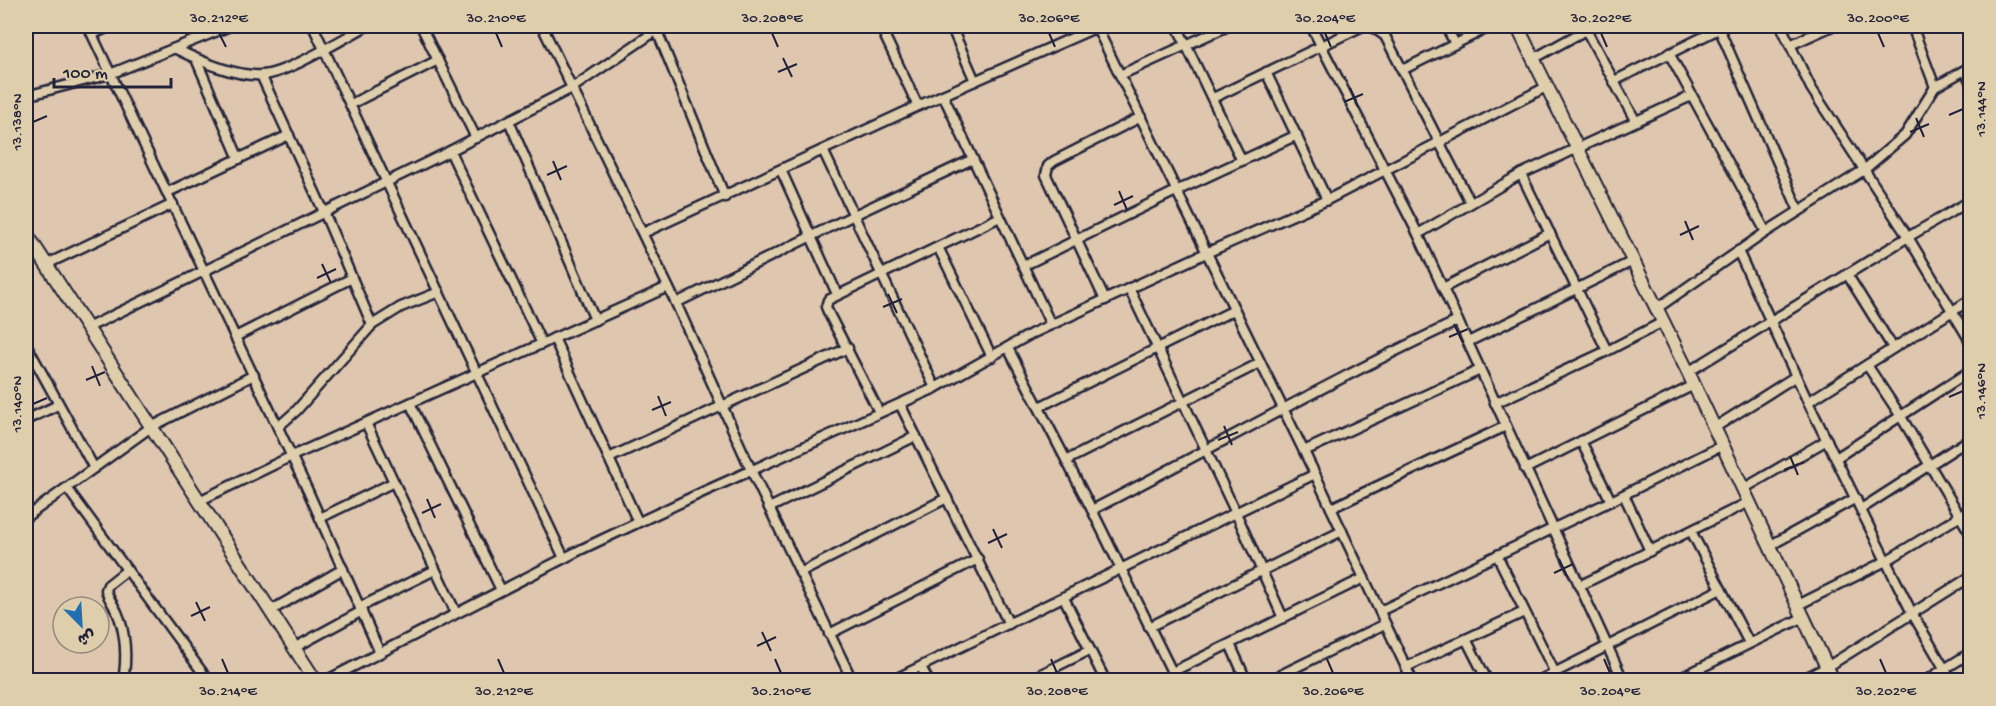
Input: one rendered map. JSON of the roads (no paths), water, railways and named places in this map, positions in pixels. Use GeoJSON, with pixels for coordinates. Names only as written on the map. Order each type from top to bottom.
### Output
{"type":"FeatureCollection","features":[{"type":"Feature","properties":{"kind":"street"},"geometry":{"type":"LineString","coordinates":[[88,26],[292,456],[381,653]]}},
{"type":"Feature","properties":{"kind":"street"},"geometry":{"type":"LineString","coordinates":[[93,34],[111,26]]}},
{"type":"Feature","properties":{"kind":"street"},"geometry":{"type":"LineString","coordinates":[[26,96],[110,74],[230,26]]}},
{"type":"Feature","properties":{"kind":"street"},"geometry":{"type":"LineString","coordinates":[[313,26],[564,558]]}},
{"type":"Feature","properties":{"kind":"street"},"geometry":{"type":"LineString","coordinates":[[176,49],[225,70],[261,75],[289,67],[367,26]]}},
{"type":"Feature","properties":{"kind":"street"},"geometry":{"type":"LineString","coordinates":[[421,26],[476,138]]}},
{"type":"Feature","properties":{"kind":"street"},"geometry":{"type":"LineString","coordinates":[[542,26],[643,233],[751,470],[852,681]]}},
{"type":"Feature","properties":{"kind":"street"},"geometry":{"type":"LineString","coordinates":[[880,26],[918,106]]}},
{"type":"Feature","properties":{"kind":"street"},"geometry":{"type":"LineString","coordinates":[[951,26],[975,81]]}},
{"type":"Feature","properties":{"kind":"street"},"geometry":{"type":"LineString","coordinates":[[643,233],[1096,26],[1316,474],[1412,680]]}},
{"type":"Feature","properties":{"kind":"street"},"geometry":{"type":"LineString","coordinates":[[1177,26],[1242,160]]}},
{"type":"Feature","properties":{"kind":"street"},"geometry":{"type":"LineString","coordinates":[[1120,75],[1228,26]]}},
{"type":"Feature","properties":{"kind":"street"},"geometry":{"type":"LineString","coordinates":[[1311,26],[1418,234],[1623,681]]}},
{"type":"Feature","properties":{"kind":"street"},"geometry":{"type":"LineString","coordinates":[[1213,98],[1363,26]]}},
{"type":"Feature","properties":{"kind":"street"},"geometry":{"type":"LineString","coordinates":[[1371,26],[1385,36],[1470,202]]}},
{"type":"Feature","properties":{"kind":"street"},"geometry":{"type":"LineString","coordinates":[[1446,26],[1455,44]]}},
{"type":"Feature","properties":{"kind":"street"},"geometry":{"type":"LineString","coordinates":[[1402,70],[1492,26]]}},
{"type":"Feature","properties":{"kind":"street"},"geometry":{"type":"LineString","coordinates":[[1517,26],[1688,372],[1833,681]]}},
{"type":"Feature","properties":{"kind":"street"},"geometry":{"type":"LineString","coordinates":[[1614,81],[1721,26],[1799,211]]}},
{"type":"Feature","properties":{"kind":"street"},"geometry":{"type":"LineString","coordinates":[[1781,26],[1811,88],[1908,237],[1971,341]]}},
{"type":"Feature","properties":{"kind":"street"},"geometry":{"type":"LineString","coordinates":[[1790,45],[1832,26]]}},
{"type":"Feature","properties":{"kind":"street"},"geometry":{"type":"LineString","coordinates":[[1912,26],[1935,87]]}},
{"type":"Feature","properties":{"kind":"street"},"geometry":{"type":"LineString","coordinates":[[87,328],[388,182],[572,88],[658,27],[724,197]]}},
{"type":"Feature","properties":{"kind":"street"},"geometry":{"type":"LineString","coordinates":[[1533,59],[1591,27],[1614,81],[1635,120]]}},
{"type":"Feature","properties":{"kind":"street"},"geometry":{"type":"LineString","coordinates":[[1669,53],[1766,232]]}},
{"type":"Feature","properties":{"kind":"street"},"geometry":{"type":"LineString","coordinates":[[196,59],[239,159]]}},
{"type":"Feature","properties":{"kind":"street"},"geometry":{"type":"LineString","coordinates":[[351,104],[438,60]]}},
{"type":"Feature","properties":{"kind":"street"},"geometry":{"type":"LineString","coordinates":[[1656,309],[1738,250],[1864,170],[1905,135],[1935,87],[1968,68],[1971,81]]}},
{"type":"Feature","properties":{"kind":"street"},"geometry":{"type":"LineString","coordinates":[[1266,72],[1328,200]]}},
{"type":"Feature","properties":{"kind":"street"},"geometry":{"type":"LineString","coordinates":[[261,75],[324,212],[372,325]]}},
{"type":"Feature","properties":{"kind":"street"},"geometry":{"type":"LineString","coordinates":[[327,681],[564,558],[751,470],[935,388],[1031,334],[1129,288],[1328,200],[1546,87]]}},
{"type":"Feature","properties":{"kind":"street"},"geometry":{"type":"LineString","coordinates":[[943,95],[1051,325]]}},
{"type":"Feature","properties":{"kind":"street"},"geometry":{"type":"LineString","coordinates":[[1418,234],[1521,174],[1635,120],[1692,96]]}},
{"type":"Feature","properties":{"kind":"street"},"geometry":{"type":"LineString","coordinates":[[1105,300],[1046,175],[1048,166],[1054,161],[1141,117]]}},
{"type":"Feature","properties":{"kind":"street"},"geometry":{"type":"LineString","coordinates":[[509,121],[595,320]]}},
{"type":"Feature","properties":{"kind":"street"},"geometry":{"type":"LineString","coordinates":[[168,192],[289,135]]}},
{"type":"Feature","properties":{"kind":"street"},"geometry":{"type":"LineString","coordinates":[[1023,266],[1297,135]]}},
{"type":"Feature","properties":{"kind":"street"},"geometry":{"type":"LineString","coordinates":[[823,150],[935,388]]}},
{"type":"Feature","properties":{"kind":"street"},"geometry":{"type":"LineString","coordinates":[[450,151],[542,344]]}},
{"type":"Feature","properties":{"kind":"street"},"geometry":{"type":"LineString","coordinates":[[676,303],[973,159]]}},
{"type":"Feature","properties":{"kind":"street"},"geometry":{"type":"LineString","coordinates":[[781,170],[837,294]]}},
{"type":"Feature","properties":{"kind":"street"},"geometry":{"type":"LineString","coordinates":[[1521,174],[1607,351]]}},
{"type":"Feature","properties":{"kind":"street"},"geometry":{"type":"LineString","coordinates":[[1688,372],[1967,203],[1971,218]]}},
{"type":"Feature","properties":{"kind":"street"},"geometry":{"type":"LineString","coordinates":[[47,264],[173,204]]}},
{"type":"Feature","properties":{"kind":"street"},"geometry":{"type":"LineString","coordinates":[[879,412],[826,307],[828,300],[1000,217]]}},
{"type":"Feature","properties":{"kind":"street"},"geometry":{"type":"LineString","coordinates":[[26,232],[315,681]]}},
{"type":"Feature","properties":{"kind":"street"},"geometry":{"type":"LineString","coordinates":[[1443,288],[1550,233]]}},
{"type":"Feature","properties":{"kind":"street"},"geometry":{"type":"LineString","coordinates":[[938,247],[992,357]]}},
{"type":"Feature","properties":{"kind":"street"},"geometry":{"type":"LineString","coordinates":[[1738,250],[1808,402],[1886,561],[1912,613],[1951,681]]}},
{"type":"Feature","properties":{"kind":"street"},"geometry":{"type":"LineString","coordinates":[[1468,342],[1633,261]]}},
{"type":"Feature","properties":{"kind":"street"},"geometry":{"type":"LineString","coordinates":[[1847,274],[1893,348]]}},
{"type":"Feature","properties":{"kind":"street"},"geometry":{"type":"LineString","coordinates":[[235,337],[352,278]]}},
{"type":"Feature","properties":{"kind":"street"},"geometry":{"type":"LineString","coordinates":[[199,501],[292,456],[668,287]]}},
{"type":"Feature","properties":{"kind":"street"},"geometry":{"type":"LineString","coordinates":[[1129,288],[1236,513],[1283,618]]}},
{"type":"Feature","properties":{"kind":"street"},"geometry":{"type":"LineString","coordinates":[[278,427],[296,411],[372,325],[401,308],[439,292]]}},
{"type":"Feature","properties":{"kind":"street"},"geometry":{"type":"LineString","coordinates":[[1808,402],[1971,300]]}},
{"type":"Feature","properties":{"kind":"street"},"geometry":{"type":"LineString","coordinates":[[1039,407],[1234,310]]}},
{"type":"Feature","properties":{"kind":"street"},"geometry":{"type":"LineString","coordinates":[[1092,510],[1205,452],[1309,394],[1458,321]]}},
{"type":"Feature","properties":{"kind":"street"},"geometry":{"type":"LineString","coordinates":[[1495,403],[1607,351],[1663,322]]}},
{"type":"Feature","properties":{"kind":"street"},"geometry":{"type":"LineString","coordinates":[[554,338],[638,522]]}},
{"type":"Feature","properties":{"kind":"street"},"geometry":{"type":"LineString","coordinates":[[26,347],[94,468]]}},
{"type":"Feature","properties":{"kind":"street"},"geometry":{"type":"LineString","coordinates":[[609,458],[848,348]]}},
{"type":"Feature","properties":{"kind":"street"},"geometry":{"type":"LineString","coordinates":[[1008,348],[1067,460],[1174,676],[1230,644],[1364,578]]}},
{"type":"Feature","properties":{"kind":"street"},"geometry":{"type":"LineString","coordinates":[[1067,460],[1260,363]]}},
{"type":"Feature","properties":{"kind":"street"},"geometry":{"type":"LineString","coordinates":[[1867,365],[1971,533]]}},
{"type":"Feature","properties":{"kind":"street"},"geometry":{"type":"LineString","coordinates":[[1304,451],[1480,370]]}},
{"type":"Feature","properties":{"kind":"street"},"geometry":{"type":"LineString","coordinates":[[1836,458],[1971,371]]}},
{"type":"Feature","properties":{"kind":"street"},"geometry":{"type":"LineString","coordinates":[[26,517],[151,427],[254,375]]}},
{"type":"Feature","properties":{"kind":"street"},"geometry":{"type":"LineString","coordinates":[[1714,428],[1796,376]]}},
{"type":"Feature","properties":{"kind":"street"},"geometry":{"type":"LineString","coordinates":[[1525,469],[1694,385]]}},
{"type":"Feature","properties":{"kind":"street"},"geometry":{"type":"LineString","coordinates":[[410,403],[501,590]]}},
{"type":"Feature","properties":{"kind":"street"},"geometry":{"type":"LineString","coordinates":[[900,404],[1009,624]]}},
{"type":"Feature","properties":{"kind":"street"},"geometry":{"type":"LineString","coordinates":[[26,420],[58,405]]}},
{"type":"Feature","properties":{"kind":"street"},"geometry":{"type":"LineString","coordinates":[[366,423],[456,613]]}},
{"type":"Feature","properties":{"kind":"street"},"geometry":{"type":"LineString","coordinates":[[1331,508],[1506,426]]}},
{"type":"Feature","properties":{"kind":"street"},"geometry":{"type":"LineString","coordinates":[[769,508],[916,436]]}},
{"type":"Feature","properties":{"kind":"street"},"geometry":{"type":"LineString","coordinates":[[1861,509],[1971,439]]}},
{"type":"Feature","properties":{"kind":"street"},"geometry":{"type":"LineString","coordinates":[[1743,489],[1827,440]]}},
{"type":"Feature","properties":{"kind":"street"},"geometry":{"type":"LineString","coordinates":[[1581,441],[1611,501]]}},
{"type":"Feature","properties":{"kind":"street"},"geometry":{"type":"LineString","coordinates":[[1380,611],[1624,495],[1723,445]]}},
{"type":"Feature","properties":{"kind":"street"},"geometry":{"type":"LineString","coordinates":[[893,681],[1316,474]]}},
{"type":"Feature","properties":{"kind":"street"},"geometry":{"type":"LineString","coordinates":[[320,518],[394,482]]}},
{"type":"Feature","properties":{"kind":"street"},"geometry":{"type":"LineString","coordinates":[[67,488],[208,681]]}},
{"type":"Feature","properties":{"kind":"street"},"geometry":{"type":"LineString","coordinates":[[1624,495],[1650,551]]}},
{"type":"Feature","properties":{"kind":"street"},"geometry":{"type":"LineString","coordinates":[[800,573],[947,498]]}},
{"type":"Feature","properties":{"kind":"street"},"geometry":{"type":"LineString","coordinates":[[1771,545],[1856,498]]}},
{"type":"Feature","properties":{"kind":"street"},"geometry":{"type":"LineString","coordinates":[[1579,586],[1749,502]]}},
{"type":"Feature","properties":{"kind":"street"},"geometry":{"type":"LineString","coordinates":[[1676,681],[1696,676],[1971,510]]}},
{"type":"Feature","properties":{"kind":"street"},"geometry":{"type":"LineString","coordinates":[[1149,627],[1342,531]]}},
{"type":"Feature","properties":{"kind":"street"},"geometry":{"type":"LineString","coordinates":[[1691,531],[1749,644]]}},
{"type":"Feature","properties":{"kind":"street"},"geometry":{"type":"LineString","coordinates":[[1497,555],[1555,673]]}},
{"type":"Feature","properties":{"kind":"street"},"geometry":{"type":"LineString","coordinates":[[829,634],[978,559]]}},
{"type":"Feature","properties":{"kind":"street"},"geometry":{"type":"LineString","coordinates":[[270,611],[343,569]]}},
{"type":"Feature","properties":{"kind":"street"},"geometry":{"type":"LineString","coordinates":[[123,681],[122,627],[106,590],[108,585],[127,570]]}},
{"type":"Feature","properties":{"kind":"street"},"geometry":{"type":"LineString","coordinates":[[294,648],[435,570]]}},
{"type":"Feature","properties":{"kind":"street"},"geometry":{"type":"LineString","coordinates":[[1801,681],[1971,577]]}},
{"type":"Feature","properties":{"kind":"street"},"geometry":{"type":"LineString","coordinates":[[1539,681],[1721,589]]}},
{"type":"Feature","properties":{"kind":"street"},"geometry":{"type":"LineString","coordinates":[[1064,598],[1105,681]]}},
{"type":"Feature","properties":{"kind":"street"},"geometry":{"type":"LineString","coordinates":[[1406,667],[1524,612]]}},
{"type":"Feature","properties":{"kind":"street"},"geometry":{"type":"LineString","coordinates":[[1270,681],[1385,624]]}},
{"type":"Feature","properties":{"kind":"street"},"geometry":{"type":"LineString","coordinates":[[1467,639],[1487,681]]}},
{"type":"Feature","properties":{"kind":"street"},"geometry":{"type":"LineString","coordinates":[[1230,644],[1246,681]]}},
{"type":"Feature","properties":{"kind":"street"},"geometry":{"type":"LineString","coordinates":[[1029,681],[1090,650]]}},
{"type":"Feature","properties":{"kind":"street"},"geometry":{"type":"LineString","coordinates":[[1927,681],[1971,653]]}},
{"type":"Feature","properties":{"kind":"street"},"geometry":{"type":"LineString","coordinates":[[921,667],[928,681]]}}]}
